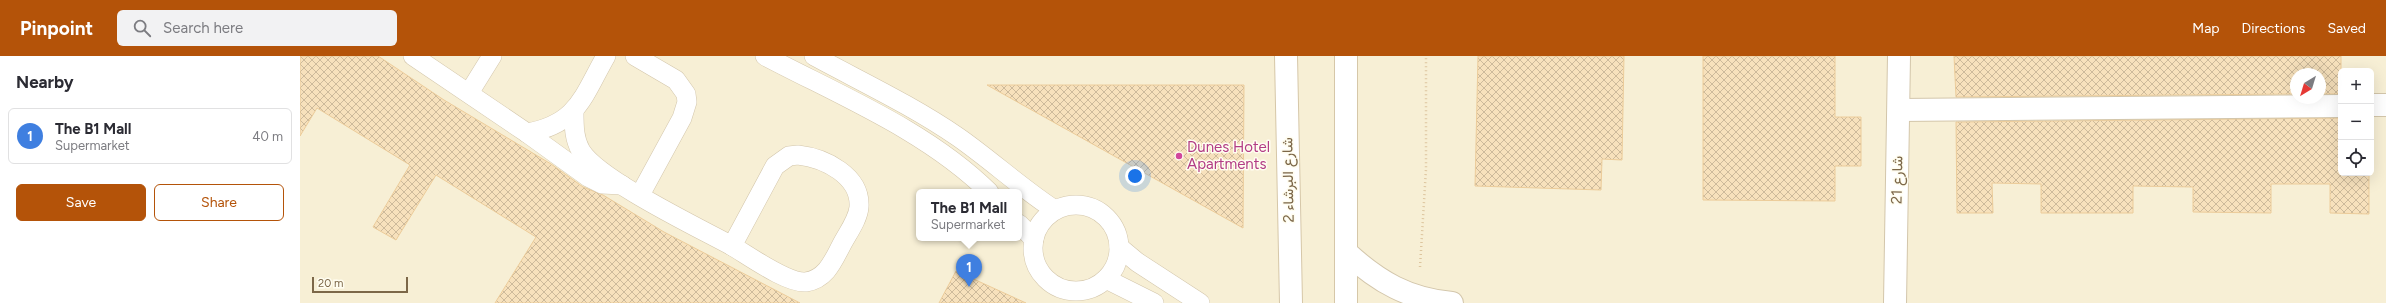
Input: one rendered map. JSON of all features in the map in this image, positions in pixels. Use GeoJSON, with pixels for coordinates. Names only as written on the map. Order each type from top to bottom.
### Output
{"type":"FeatureCollection","features":[{"type":"Feature","properties":{"kind":"street","name":"شارع البرشاء 2"},"geometry":{"type":"LineString","coordinates":[[1286,56],[1290,303]]}},
{"type":"Feature","properties":{"kind":"street"},"geometry":{"type":"LineString","coordinates":[[1346,56],[1346,303]]}},
{"type":"Feature","properties":{"kind":"street","name":"شارع 21"},"geometry":{"type":"LineString","coordinates":[[1896,303],[1899,56]]}},
{"type":"Feature","properties":{"kind":"street"},"geometry":{"type":"LineString","coordinates":[[2374,105],[2386,105]]}},
{"type":"Feature","properties":{"kind":"street"},"geometry":{"type":"LineString","coordinates":[[1898,110],[2338,106]]}},
{"type":"Feature","properties":{"kind":"street"},"geometry":{"type":"LineString","coordinates":[[1347,253],[1379,280],[1392,287],[1418,296],[1450,303]]}},
{"type":"Feature","properties":{"kind":"lane"},"geometry":{"type":"LineString","coordinates":[[413,56],[527,133],[588,177],[602,184],[622,185]]}},
{"type":"Feature","properties":{"kind":"lane"},"geometry":{"type":"LineString","coordinates":[[469,93],[492,56]]}},
{"type":"Feature","properties":{"kind":"lane"},"geometry":{"type":"LineString","coordinates":[[527,133],[553,126],[574,112],[606,56]]}},
{"type":"Feature","properties":{"kind":"lane"},"geometry":{"type":"LineString","coordinates":[[635,56],[676,80],[686,94],[687,102],[682,118],[640,195]]}},
{"type":"Feature","properties":{"kind":"lane"},"geometry":{"type":"LineString","coordinates":[[765,56],[925,142],[970,175],[986,189]]}},
{"type":"Feature","properties":{"kind":"lane"},"geometry":{"type":"LineString","coordinates":[[814,56],[933,121],[958,137],[1055,210]]}},
{"type":"Feature","properties":{"kind":"lane"},"geometry":{"type":"LineString","coordinates":[[574,112],[575,132],[581,150],[593,165],[622,185],[732,246],[796,281],[806,282],[816,279],[830,267],[857,216],[859,208],[857,190],[853,182],[839,170],[807,156],[789,156],[775,166],[732,246]]}},
{"type":"Feature","properties":{"kind":"lane"},"geometry":{"type":"LineString","coordinates":[[1073,206],[1092,208],[1111,223],[1117,234],[1119,247],[1116,264],[1106,279],[1085,290],[1061,289],[1050,282],[1036,264],[1033,251],[1034,239],[1038,228],[1045,218],[1055,210],[1073,206]]}},
{"type":"Feature","properties":{"kind":"lane"},"geometry":{"type":"LineString","coordinates":[[1022,227],[1034,239]]}},
{"type":"Feature","properties":{"kind":"lane"},"geometry":{"type":"LineString","coordinates":[[1119,247],[1137,262],[1200,303]]}},
{"type":"Feature","properties":{"kind":"lane"},"geometry":{"type":"LineString","coordinates":[[1106,279],[1154,303]]}},
{"type":"Feature","properties":{"kind":"path"},"geometry":{"type":"LineString","coordinates":[[1418,296],[1426,169],[1426,56]]}},
{"type":"Feature","properties":{"kind":"shaded area"},"geometry":{"type":"Polygon","coordinates":[[[300,56],[2386,56],[2386,303],[300,303],[300,56]]]}},
{"type":"Feature","properties":{"kind":"building"},"geometry":{"type":"Polygon","coordinates":[[[300,56],[378,56],[444,100],[551,164],[583,187],[603,195],[664,232],[800,303],[495,303],[536,237],[436,175],[396,240],[373,227],[410,165],[317,108],[300,136],[300,56]]]}},
{"type":"Feature","properties":{"kind":"building"},"geometry":{"type":"Polygon","coordinates":[[[1478,56],[1624,56],[1622,160],[1602,159],[1601,190],[1475,186],[1478,56]]]}},
{"type":"Feature","properties":{"kind":"building"},"geometry":{"type":"Polygon","coordinates":[[[1703,56],[1835,56],[1835,117],[1861,117],[1861,166],[1835,166],[1835,201],[1703,200],[1703,56]]]}},
{"type":"Feature","properties":{"kind":"building"},"geometry":{"type":"Polygon","coordinates":[[[1954,56],[2341,56],[2341,68],[2338,68],[2338,94],[2326,94],[2326,68],[2290,68],[2290,94],[1956,97],[1954,56]]]}},
{"type":"Feature","properties":{"kind":"building","name":"Dunes Hotel Apartments"},"geometry":{"type":"Polygon","coordinates":[[[987,85],[1244,85],[1243,228],[987,85]]]}},
{"type":"Feature","properties":{"kind":"building"},"geometry":{"type":"Polygon","coordinates":[[[2338,118],[2338,176],[2369,176],[2369,214],[2330,213],[2330,184],[2271,184],[2271,213],[2193,212],[2193,187],[2133,186],[2133,213],[2041,213],[2041,184],[1992,183],[1993,213],[1957,213],[1956,122],[2338,118]]]}},
{"type":"Feature","properties":{"kind":"building"},"geometry":{"type":"Polygon","coordinates":[[[956,271],[1026,303],[939,303],[956,271]]]}},
{"type":"Feature","properties":{"kind":"place","name":"Dunes Hotel Apartments"},"geometry":{"type":"Point","coordinates":[1179,156]}},
{"type":"Feature","properties":{"kind":"place","name":"The B1 Mall"},"geometry":{"type":"Point","coordinates":[969,287]}}]}
